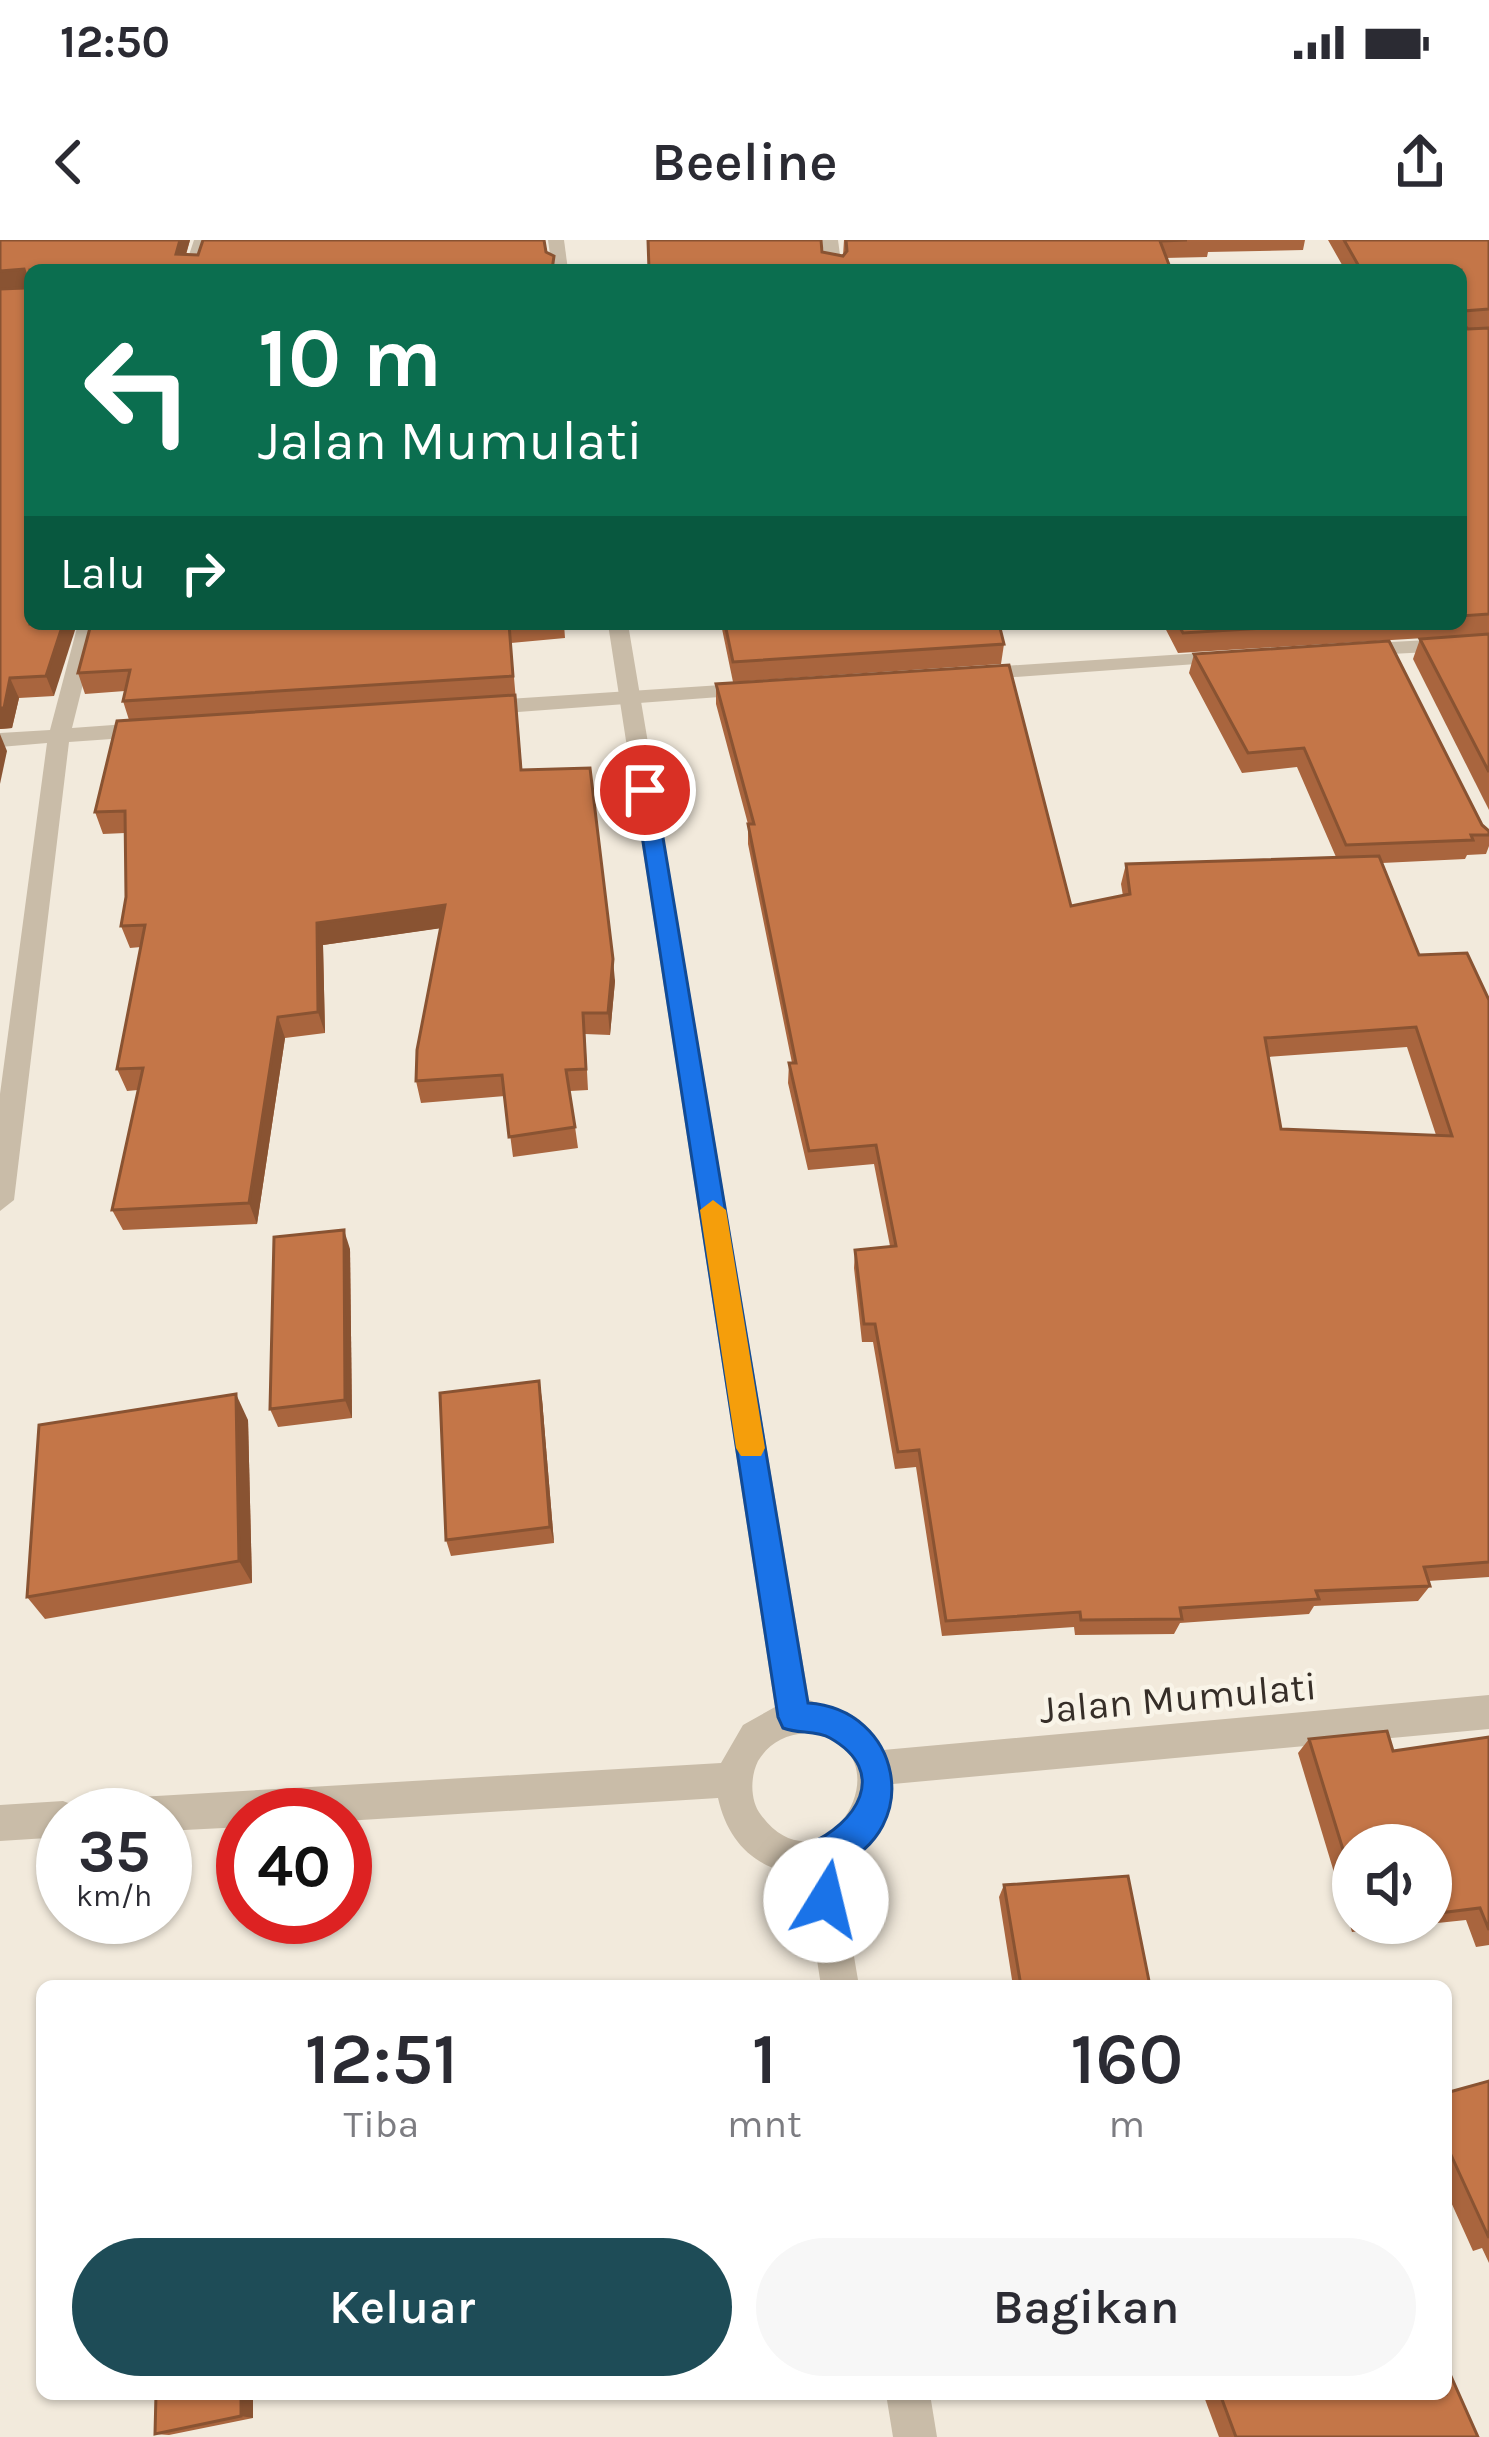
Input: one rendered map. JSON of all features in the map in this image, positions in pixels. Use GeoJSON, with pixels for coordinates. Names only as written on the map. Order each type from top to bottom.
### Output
{"type":"FeatureCollection","features":[{"type":"Feature","properties":{"kind":"street"},"geometry":{"type":"LineString","coordinates":[[0,1200],[59,736],[86,630]]}},
{"type":"Feature","properties":{"kind":"street"},"geometry":{"type":"LineString","coordinates":[[619,630],[794,1717]]}},
{"type":"Feature","properties":{"kind":"street"},"geometry":{"type":"LineString","coordinates":[[1321,652],[1397,657],[1489,644]]}},
{"type":"Feature","properties":{"kind":"street"},"geometry":{"type":"LineString","coordinates":[[939,676],[1249,656]]}},
{"type":"Feature","properties":{"kind":"street"},"geometry":{"type":"LineString","coordinates":[[464,709],[773,688]]}},
{"type":"Feature","properties":{"kind":"street"},"geometry":{"type":"LineString","coordinates":[[0,740],[178,728]]}},
{"type":"Feature","properties":{"kind":"street","name":"Jalan Mumulati"},"geometry":{"type":"LineString","coordinates":[[874,1768],[1489,1712]]}},
{"type":"Feature","properties":{"kind":"street"},"geometry":{"type":"LineString","coordinates":[[794,1717],[820,1719],[844,1729],[862,1746],[874,1768],[877,1797],[868,1824],[847,1845],[819,1857],[781,1852],[748,1830],[736,1805],[735,1780],[744,1751],[765,1728],[794,1717]]}},
{"type":"Feature","properties":{"kind":"street"},"geometry":{"type":"LineString","coordinates":[[192,1812],[735,1780]]}},
{"type":"Feature","properties":{"kind":"street"},"geometry":{"type":"LineString","coordinates":[[0,1823],[36,1821]]}},
{"type":"Feature","properties":{"kind":"street"},"geometry":{"type":"LineString","coordinates":[[819,1857],[839,1980]]}},
{"type":"Feature","properties":{"kind":"street"},"geometry":{"type":"LineString","coordinates":[[909,2400],[915,2437]]}},
{"type":"Feature","properties":{"kind":"building"},"geometry":{"type":"Polygon","coordinates":[[[0,240],[180,240],[176,254],[198,255],[203,240],[544,240],[546,252],[554,256],[553,264],[24,264],[24,269],[0,271],[0,240]]]}},
{"type":"Feature","properties":{"kind":"building"},"geometry":{"type":"Polygon","coordinates":[[[648,240],[821,240],[822,252],[843,256],[846,240],[1187,240],[1160,241],[1169,264],[649,264],[648,240]]]}},
{"type":"Feature","properties":{"kind":"building"},"geometry":{"type":"Polygon","coordinates":[[[1344,240],[1489,240],[1489,309],[1467,311],[1467,264],[1358,264],[1344,240]]]}},
{"type":"Feature","properties":{"kind":"building"},"geometry":{"type":"Polygon","coordinates":[[[24,288],[24,630],[61,630],[46,676],[10,678],[4,708],[0,708],[0,289],[24,288]]]}},
{"type":"Feature","properties":{"kind":"building"},"geometry":{"type":"Polygon","coordinates":[[[1467,328],[1489,328],[1489,614],[1467,616],[1467,328]]]}},
{"type":"Feature","properties":{"kind":"building"},"geometry":{"type":"Polygon","coordinates":[[[89,630],[509,630],[513,676],[123,701],[130,670],[78,673],[89,630]]]}},
{"type":"Feature","properties":{"kind":"building"},"geometry":{"type":"Polygon","coordinates":[[[726,630],[1000,630],[1004,644],[733,662],[726,630]]]}},
{"type":"Feature","properties":{"kind":"building"},"geometry":{"type":"Polygon","coordinates":[[[1489,634],[1489,772],[1420,639],[1489,634]]]}},
{"type":"Feature","properties":{"kind":"building"},"geometry":{"type":"Polygon","coordinates":[[[1389,641],[1489,835],[1471,835],[1473,840],[1346,845],[1304,748],[1248,753],[1194,654],[1389,641]]]}},
{"type":"Feature","properties":{"kind":"building"},"geometry":{"type":"Polygon","coordinates":[[[1009,665],[1071,906],[1130,894],[1126,864],[1379,856],[1419,955],[1467,953],[1489,1000],[1489,1562],[1424,1567],[1430,1586],[1316,1591],[1319,1599],[1180,1608],[1182,1619],[1081,1620],[1080,1612],[946,1621],[919,1450],[898,1452],[875,1324],[864,1324],[855,1250],[896,1246],[876,1145],[809,1151],[748,824],[754,824],[716,684],[1009,665]],[[1416,1027],[1265,1038],[1281,1129],[1452,1136],[1416,1027]]]}},
{"type":"Feature","properties":{"kind":"building"},"geometry":{"type":"Polygon","coordinates":[[[515,695],[521,770],[590,768],[613,959],[608,1013],[583,1013],[586,1069],[566,1070],[575,1127],[509,1137],[502,1075],[416,1081],[417,1050],[445,905],[317,923],[318,1012],[278,1017],[249,1203],[112,1210],[143,1068],[117,1069],[145,925],[121,926],[126,897],[125,811],[95,812],[117,721],[515,695]]]}},
{"type":"Feature","properties":{"kind":"building"},"geometry":{"type":"Polygon","coordinates":[[[344,1230],[345,1400],[270,1409],[274,1237],[344,1230]]]}},
{"type":"Feature","properties":{"kind":"building"},"geometry":{"type":"Polygon","coordinates":[[[539,1381],[550,1527],[446,1540],[440,1393],[539,1381]]]}},
{"type":"Feature","properties":{"kind":"building"},"geometry":{"type":"Polygon","coordinates":[[[236,1394],[239,1561],[27,1597],[39,1425],[236,1394]]]}},
{"type":"Feature","properties":{"kind":"building"},"geometry":{"type":"Polygon","coordinates":[[[1387,1731],[1393,1751],[1489,1737],[1489,1930],[1480,1908],[1452,1911],[1452,1824],[1335,1824],[1309,1739],[1387,1731]]]}},
{"type":"Feature","properties":{"kind":"building"},"geometry":{"type":"Polygon","coordinates":[[[1128,1876],[1149,1980],[1020,1980],[1004,1885],[1128,1876]]]}},
{"type":"Feature","properties":{"kind":"building"},"geometry":{"type":"Polygon","coordinates":[[[1489,2081],[1489,2238],[1452,2157],[1452,2091],[1489,2081]]]}},
{"type":"Feature","properties":{"kind":"building"},"geometry":{"type":"Polygon","coordinates":[[[1452,2378],[1478,2437],[1236,2437],[1222,2400],[1452,2400],[1452,2378]]]}},
{"type":"Feature","properties":{"kind":"building"},"geometry":{"type":"Polygon","coordinates":[[[156,2400],[241,2400],[241,2416],[155,2434],[156,2400]]]}},
{"type":"Feature","properties":{"kind":"slow traffic"},"geometry":{"type":"LineString","coordinates":[[713,1210],[751,1448]]}},
{"type":"Feature","properties":{"kind":"route"},"geometry":{"type":"LineString","coordinates":[[645,790],[794,1717],[820,1719],[844,1729],[862,1746],[874,1768],[877,1797],[868,1824],[847,1845],[819,1857],[826,1900]]}}]}
